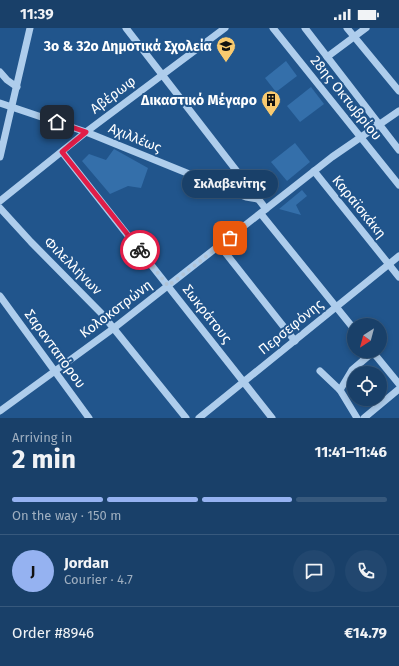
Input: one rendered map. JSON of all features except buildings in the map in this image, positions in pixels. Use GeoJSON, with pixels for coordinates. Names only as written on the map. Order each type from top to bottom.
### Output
{"type":"FeatureCollection","features":[{"type":"Feature","properties":{"kind":"street"},"geometry":{"type":"LineString","coordinates":[[0,157],[30,28]]}},
{"type":"Feature","properties":{"kind":"street"},"geometry":{"type":"LineString","coordinates":[[126,28],[258,199],[264,211],[347,320]]}},
{"type":"Feature","properties":{"kind":"street","name":"Αβέρωφ"},"geometry":{"type":"LineString","coordinates":[[0,201],[86,132],[225,28]]}},
{"type":"Feature","properties":{"kind":"street","name":"28ης Οκτωβρίου"},"geometry":{"type":"LineString","coordinates":[[273,28],[399,185]]}},
{"type":"Feature","properties":{"kind":"street"},"geometry":{"type":"LineString","coordinates":[[305,28],[399,150]]}},
{"type":"Feature","properties":{"kind":"street"},"geometry":{"type":"LineString","coordinates":[[347,28],[399,91]]}},
{"type":"Feature","properties":{"kind":"street"},"geometry":{"type":"LineString","coordinates":[[327,57],[366,28]]}},
{"type":"Feature","properties":{"kind":"street"},"geometry":{"type":"LineString","coordinates":[[0,72],[16,87]]}},
{"type":"Feature","properties":{"kind":"street","name":"Αχιλλέως"},"geometry":{"type":"LineString","coordinates":[[0,103],[86,132],[246,197],[258,199]]}},
{"type":"Feature","properties":{"kind":"street","name":"Κολοκοτρώνη"},"geometry":{"type":"LineString","coordinates":[[0,412],[114,328],[314,171],[360,137],[399,111]]}},
{"type":"Feature","properties":{"kind":"street","name":"Σωκράτους"},"geometry":{"type":"LineString","coordinates":[[62,152],[272,418]]}},
{"type":"Feature","properties":{"kind":"street","name":"Καραϊσκάκη"},"geometry":{"type":"LineString","coordinates":[[314,171],[399,277]]}},
{"type":"Feature","properties":{"kind":"street","name":"Φιλελλήνων"},"geometry":{"type":"LineString","coordinates":[[0,208],[31,242],[93,304],[186,418]]}},
{"type":"Feature","properties":{"kind":"street"},"geometry":{"type":"LineString","coordinates":[[220,246],[295,341]]}},
{"type":"Feature","properties":{"kind":"street","name":"Περσεφόνης"},"geometry":{"type":"LineString","coordinates":[[199,418],[399,256]]}},
{"type":"Feature","properties":{"kind":"street","name":"Σαρανταπόρου"},"geometry":{"type":"LineString","coordinates":[[0,296],[89,418]]}},
{"type":"Feature","properties":{"kind":"street"},"geometry":{"type":"LineString","coordinates":[[340,390],[352,370],[365,358]]}},
{"type":"Feature","properties":{"kind":"street"},"geometry":{"type":"LineString","coordinates":[[378,358],[399,384]]}},
{"type":"Feature","properties":{"kind":"street"},"geometry":{"type":"LineString","coordinates":[[320,371],[340,390],[357,418]]}},
{"type":"Feature","properties":{"kind":"street"},"geometry":{"type":"LineString","coordinates":[[364,418],[399,389]]}},
{"type":"Feature","properties":{"kind":"shaded area"},"geometry":{"type":"Polygon","coordinates":[[[286,61],[297,76],[276,92],[265,78],[286,61]]]}},
{"type":"Feature","properties":{"kind":"shaded area"},"geometry":{"type":"Polygon","coordinates":[[[311,87],[324,104],[300,122],[287,106],[311,87]]]}},
{"type":"Feature","properties":{"kind":"shaded area"},"geometry":{"type":"Polygon","coordinates":[[[295,143],[310,162],[287,181],[271,162],[295,143]]]}},
{"type":"Feature","properties":{"kind":"shaded area"},"geometry":{"type":"Polygon","coordinates":[[[114,149],[148,168],[141,188],[128,186],[110,194],[82,161],[89,154],[106,160],[114,149]]]}},
{"type":"Feature","properties":{"kind":"shaded area"},"geometry":{"type":"Polygon","coordinates":[[[269,174],[279,186],[271,193],[261,181],[269,174]]]}},
{"type":"Feature","properties":{"kind":"shaded area"},"geometry":{"type":"Polygon","coordinates":[[[302,190],[307,196],[296,205],[301,215],[279,209],[302,190]]]}},
{"type":"Feature","properties":{"kind":"way so far"},"geometry":{"type":"LineString","coordinates":[[140,250],[168,286],[230,238]]}},
{"type":"Feature","properties":{"kind":"place","name":"3ο & 32ο Δημοτικά Σχολεία"},"geometry":{"type":"Point","coordinates":[226,63]}},
{"type":"Feature","properties":{"kind":"place","name":"Δικαστικό Μέγαρο"},"geometry":{"type":"Point","coordinates":[271,117]}},
{"type":"Feature","properties":{"kind":"place","name":"Σκλαβενίτης"},"geometry":{"type":"Point","coordinates":[230,238]}},
{"type":"Feature","properties":{"kind":"route"},"geometry":{"type":"LineString","coordinates":[[57,122],[86,132],[62,152],[140,250]]}}]}
